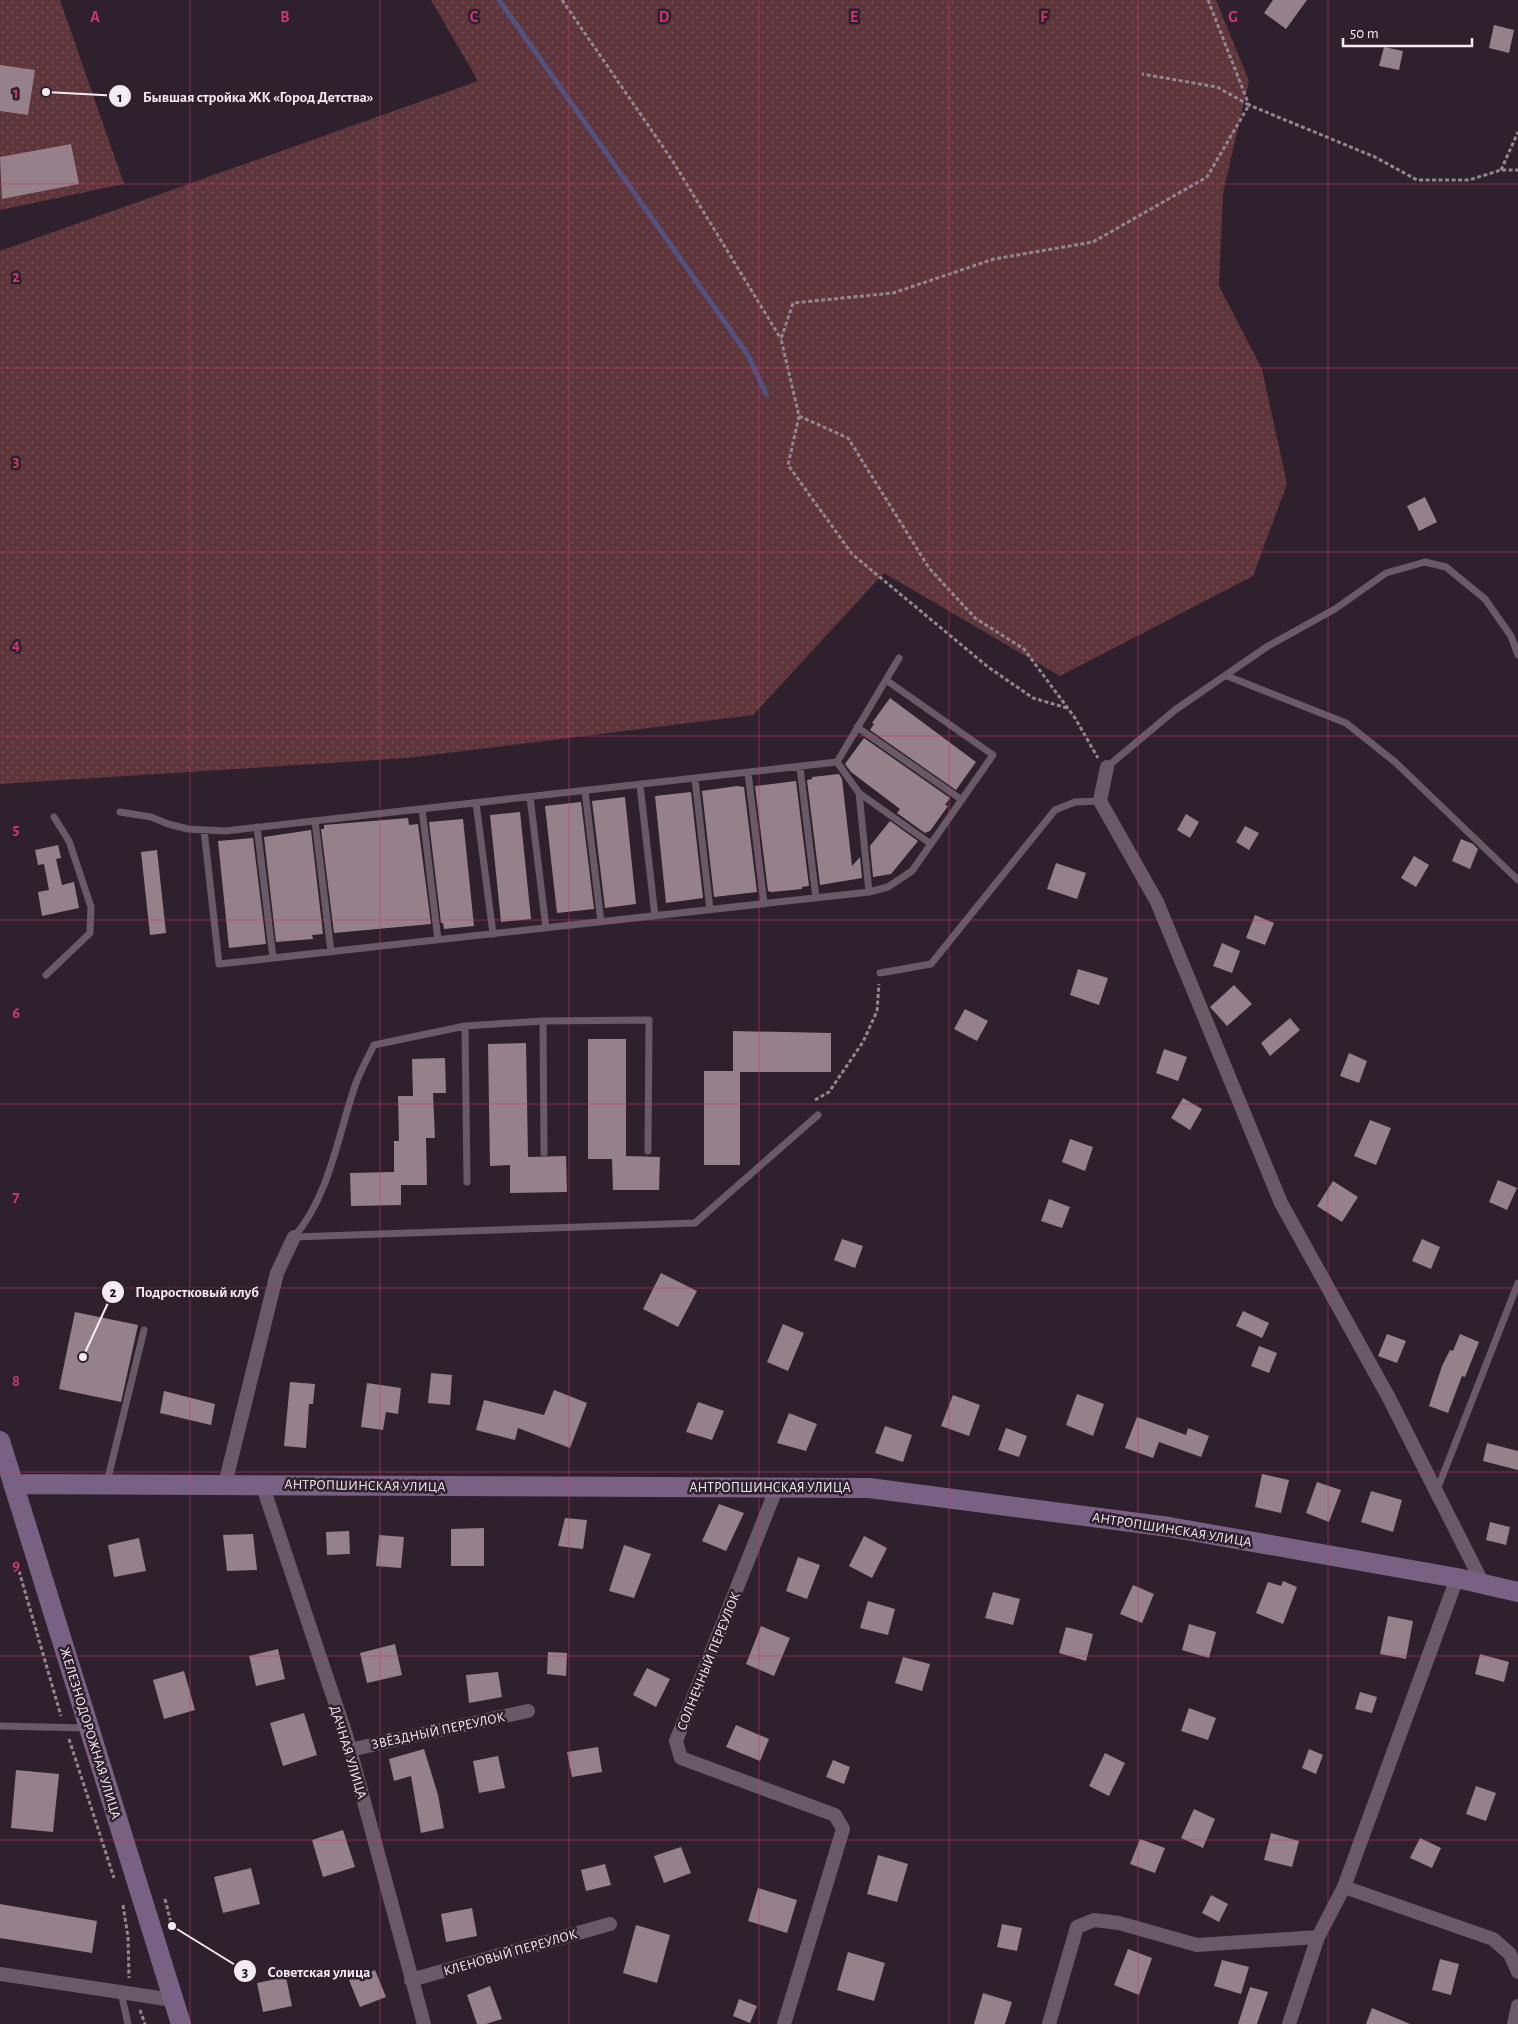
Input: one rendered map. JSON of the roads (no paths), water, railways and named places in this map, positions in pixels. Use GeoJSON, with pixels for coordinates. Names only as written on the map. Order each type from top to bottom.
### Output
{"type":"FeatureCollection","features":[{"type":"Feature","properties":{"kind":"street"},"geometry":{"type":"LineString","coordinates":[[1106,768],[1100,801],[1157,902],[1281,1203],[1389,1398],[1484,1586]]}},
{"type":"Feature","properties":{"kind":"street"},"geometry":{"type":"LineString","coordinates":[[225,1484],[277,1273],[294,1237]]}},
{"type":"Feature","properties":{"kind":"street","name":"ЖЕЛЕЗНОДОРОЖНАЯ УЛИЦА"},"geometry":{"type":"LineString","coordinates":[[0,1442],[7,1484],[90,1728],[181,2024]]}},
{"type":"Feature","properties":{"kind":"street","name":"АНТРОПШИНСКАЯ УЛИЦА"},"geometry":{"type":"LineString","coordinates":[[7,1484],[106,1486],[262,1484],[869,1488],[1169,1527],[1457,1578],[1484,1586],[1518,1592]]}},
{"type":"Feature","properties":{"kind":"street","name":"ДАЧНАЯ УЛИЦА"},"geometry":{"type":"LineString","coordinates":[[262,1484],[349,1750],[424,2024]]}},
{"type":"Feature","properties":{"kind":"street","name":"СОЛНЕЧНЫЙ ПЕРЕУЛОК"},"geometry":{"type":"LineString","coordinates":[[776,1487],[676,1741],[681,1758],[835,1815],[843,1829],[784,2024]]}},
{"type":"Feature","properties":{"kind":"street"},"geometry":{"type":"LineString","coordinates":[[1289,2024],[1318,1937],[1344,1887],[1457,1578]]}},
{"type":"Feature","properties":{"kind":"street","name":"ЗВЁЗДНЫЙ ПЕРЕУЛОК"},"geometry":{"type":"LineString","coordinates":[[349,1750],[528,1711]]}},
{"type":"Feature","properties":{"kind":"street"},"geometry":{"type":"LineString","coordinates":[[1344,1887],[1494,1939],[1510,1954],[1518,1972]]}},
{"type":"Feature","properties":{"kind":"street"},"geometry":{"type":"LineString","coordinates":[[1049,2024],[1077,1927],[1094,1920],[1119,1923],[1197,1945],[1318,1937]]}},
{"type":"Feature","properties":{"kind":"street","name":"КЛЕНОВЫЙ ПЕРЕУЛОК"},"geometry":{"type":"LineString","coordinates":[[411,1980],[610,1924]]}},
{"type":"Feature","properties":{"kind":"street"},"geometry":{"type":"LineString","coordinates":[[0,1974],[173,2000]]}},
{"type":"Feature","properties":{"kind":"street"},"geometry":{"type":"LineString","coordinates":[[1514,2024],[1518,2006]]}},
{"type":"Feature","properties":{"kind":"lane"},"geometry":{"type":"LineString","coordinates":[[1106,768],[1175,710],[1268,646],[1335,610],[1386,573],[1425,562],[1446,567],[1485,599],[1511,636],[1518,655]]}},
{"type":"Feature","properties":{"kind":"lane"},"geometry":{"type":"LineString","coordinates":[[837,762],[899,658]]}},
{"type":"Feature","properties":{"kind":"lane"},"geometry":{"type":"LineString","coordinates":[[1227,676],[1346,724],[1395,762],[1518,880]]}},
{"type":"Feature","properties":{"kind":"lane"},"geometry":{"type":"LineString","coordinates":[[204,830],[219,964],[869,892],[888,887],[912,871],[993,755],[886,680]]}},
{"type":"Feature","properties":{"kind":"lane"},"geometry":{"type":"LineString","coordinates":[[857,727],[962,800]]}},
{"type":"Feature","properties":{"kind":"lane"},"geometry":{"type":"LineString","coordinates":[[120,812],[151,817],[188,829],[225,831],[800,768],[837,762]]}},
{"type":"Feature","properties":{"kind":"lane"},"geometry":{"type":"LineString","coordinates":[[837,762],[859,793],[931,844]]}},
{"type":"Feature","properties":{"kind":"lane"},"geometry":{"type":"LineString","coordinates":[[800,768],[816,898]]}},
{"type":"Feature","properties":{"kind":"lane"},"geometry":{"type":"LineString","coordinates":[[748,773],[764,904]]}},
{"type":"Feature","properties":{"kind":"lane"},"geometry":{"type":"LineString","coordinates":[[695,779],[710,910]]}},
{"type":"Feature","properties":{"kind":"lane"},"geometry":{"type":"LineString","coordinates":[[640,785],[655,916]]}},
{"type":"Feature","properties":{"kind":"lane"},"geometry":{"type":"LineString","coordinates":[[585,791],[601,922]]}},
{"type":"Feature","properties":{"kind":"lane"},"geometry":{"type":"LineString","coordinates":[[859,793],[869,892]]}},
{"type":"Feature","properties":{"kind":"lane"},"geometry":{"type":"LineString","coordinates":[[530,797],[546,928]]}},
{"type":"Feature","properties":{"kind":"lane"},"geometry":{"type":"LineString","coordinates":[[880,973],[930,964],[1056,810],[1075,802],[1100,801]]}},
{"type":"Feature","properties":{"kind":"lane"},"geometry":{"type":"LineString","coordinates":[[476,803],[493,934]]}},
{"type":"Feature","properties":{"kind":"lane"},"geometry":{"type":"LineString","coordinates":[[422,809],[438,940]]}},
{"type":"Feature","properties":{"kind":"lane"},"geometry":{"type":"LineString","coordinates":[[46,975],[90,933],[91,907],[69,842],[54,817]]}},
{"type":"Feature","properties":{"kind":"lane"},"geometry":{"type":"LineString","coordinates":[[315,821],[331,952]]}},
{"type":"Feature","properties":{"kind":"lane"},"geometry":{"type":"LineString","coordinates":[[257,827],[274,958]]}},
{"type":"Feature","properties":{"kind":"lane"},"geometry":{"type":"LineString","coordinates":[[294,1237],[308,1220],[336,1152],[356,1082],[374,1044],[465,1026],[543,1021],[649,1020],[648,1151]]}},
{"type":"Feature","properties":{"kind":"lane"},"geometry":{"type":"LineString","coordinates":[[543,1021],[544,1153]]}},
{"type":"Feature","properties":{"kind":"lane"},"geometry":{"type":"LineString","coordinates":[[465,1026],[467,1182]]}},
{"type":"Feature","properties":{"kind":"lane"},"geometry":{"type":"LineString","coordinates":[[294,1237],[695,1223],[818,1115]]}},
{"type":"Feature","properties":{"kind":"lane"},"geometry":{"type":"LineString","coordinates":[[1436,1492],[1518,1283]]}},
{"type":"Feature","properties":{"kind":"lane"},"geometry":{"type":"LineString","coordinates":[[106,1486],[144,1330]]}},
{"type":"Feature","properties":{"kind":"lane"},"geometry":{"type":"LineString","coordinates":[[0,1726],[90,1728]]}},
{"type":"Feature","properties":{"kind":"lane"},"geometry":{"type":"LineString","coordinates":[[127,1993],[128,2024]]}},
{"type":"Feature","properties":{"kind":"waterway"},"geometry":{"type":"LineString","coordinates":[[499,0],[748,355],[766,394]]}},
{"type":"Feature","properties":{"kind":"place","name":"Бывшая стройка ЖК «Город Детства»"},"geometry":{"type":"Point","coordinates":[46,92]}},
{"type":"Feature","properties":{"kind":"place","name":"Подростковый клуб"},"geometry":{"type":"Point","coordinates":[83,1357]}},
{"type":"Feature","properties":{"kind":"place","name":"Советская улица"},"geometry":{"type":"Point","coordinates":[172,1926]}}]}
